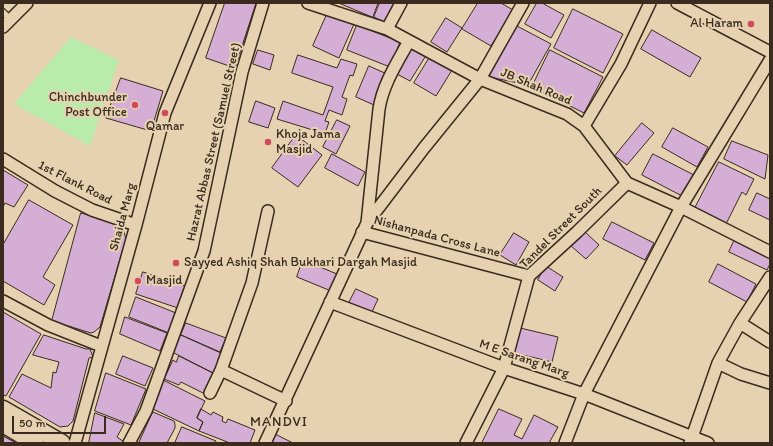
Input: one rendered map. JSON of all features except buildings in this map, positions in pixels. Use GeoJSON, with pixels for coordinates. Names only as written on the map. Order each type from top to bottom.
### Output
{"type":"FeatureCollection","features":[{"type":"Feature","properties":{"kind":"main road"},"geometry":{"type":"LineString","coordinates":[[3,409],[62,443]]}},
{"type":"Feature","properties":{"kind":"main road"},"geometry":{"type":"LineString","coordinates":[[3,424],[35,443]]}},
{"type":"Feature","properties":{"kind":"street"},"geometry":{"type":"LineString","coordinates":[[6,19],[27,3]]}},
{"type":"Feature","properties":{"kind":"street","name":"Shaida Marg"},"geometry":{"type":"LineString","coordinates":[[74,443],[136,225],[165,113],[210,3]]}},
{"type":"Feature","properties":{"kind":"street","name":"Hazrat Abbas Street (Samuel Street)"},"geometry":{"type":"LineString","coordinates":[[129,443],[146,410],[204,251],[242,72],[263,3]]}},
{"type":"Feature","properties":{"kind":"street","name":"JB Shah Road"},"geometry":{"type":"LineString","coordinates":[[308,3],[387,29],[480,79],[567,114],[584,126],[627,183],[681,207],[770,252]]}},
{"type":"Feature","properties":{"kind":"street"},"geometry":{"type":"LineString","coordinates":[[387,29],[401,3]]}},
{"type":"Feature","properties":{"kind":"street"},"geometry":{"type":"LineString","coordinates":[[265,443],[286,401],[364,227],[424,148],[480,79],[523,3]]}},
{"type":"Feature","properties":{"kind":"street"},"geometry":{"type":"LineString","coordinates":[[584,126],[621,64],[650,3]]}},
{"type":"Feature","properties":{"kind":"street"},"geometry":{"type":"LineString","coordinates":[[677,3],[770,52]]}},
{"type":"Feature","properties":{"kind":"street"},"geometry":{"type":"LineString","coordinates":[[364,227],[382,94],[409,41]]}},
{"type":"Feature","properties":{"kind":"street"},"geometry":{"type":"LineString","coordinates":[[565,443],[584,394],[681,207],[770,60]]}},
{"type":"Feature","properties":{"kind":"street","name":"1st Flank Road"},"geometry":{"type":"LineString","coordinates":[[3,159],[55,191],[92,210],[136,225]]}},
{"type":"Feature","properties":{"kind":"street","name":"Tandel Street South"},"geometry":{"type":"LineString","coordinates":[[466,443],[504,368],[529,276],[627,183]]}},
{"type":"Feature","properties":{"kind":"street"},"geometry":{"type":"LineString","coordinates":[[210,393],[221,370],[252,283],[268,211]]}},
{"type":"Feature","properties":{"kind":"street","name":"Nishanpada Cross Lane"},"geometry":{"type":"LineString","coordinates":[[364,227],[529,276]]}},
{"type":"Feature","properties":{"kind":"street"},"geometry":{"type":"LineString","coordinates":[[691,440],[718,363],[740,323],[770,277]]}},
{"type":"Feature","properties":{"kind":"street"},"geometry":{"type":"LineString","coordinates":[[3,301],[48,325],[101,346]]}},
{"type":"Feature","properties":{"kind":"street","name":"M E Sarang Marg"},"geometry":{"type":"LineString","coordinates":[[330,302],[504,368],[584,394],[691,440],[708,443]]}},
{"type":"Feature","properties":{"kind":"street"},"geometry":{"type":"LineString","coordinates":[[740,323],[770,342]]}},
{"type":"Feature","properties":{"kind":"street"},"geometry":{"type":"LineString","coordinates":[[718,363],[740,374],[770,382]]}},
{"type":"Feature","properties":{"kind":"street"},"geometry":{"type":"LineString","coordinates":[[221,370],[286,401]]}},
{"type":"Feature","properties":{"kind":"green space"},"geometry":{"type":"Polygon","coordinates":[[[71,37],[119,60],[90,146],[14,104],[71,37]]]}},
{"type":"Feature","properties":{"kind":"place","name":"Al Haram"},"geometry":{"type":"Point","coordinates":[751,24]}},
{"type":"Feature","properties":{"kind":"place","name":"Chinchbunder Post Office"},"geometry":{"type":"Point","coordinates":[135,105]}},
{"type":"Feature","properties":{"kind":"place","name":"Qamar"},"geometry":{"type":"Point","coordinates":[165,113]}},
{"type":"Feature","properties":{"kind":"place","name":"Khoja Jama Masjid"},"geometry":{"type":"Point","coordinates":[268,142]}},
{"type":"Feature","properties":{"kind":"place","name":"Sayyed Ashiq Shah Bukhari Dargah Masjid"},"geometry":{"type":"Point","coordinates":[176,263]}},
{"type":"Feature","properties":{"kind":"place","name":"Masjid"},"geometry":{"type":"Point","coordinates":[138,281]}},
{"type":"Feature","properties":{"kind":"district","name":"MANDVI"},"geometry":{"type":"Point","coordinates":[279,422]}}]}
